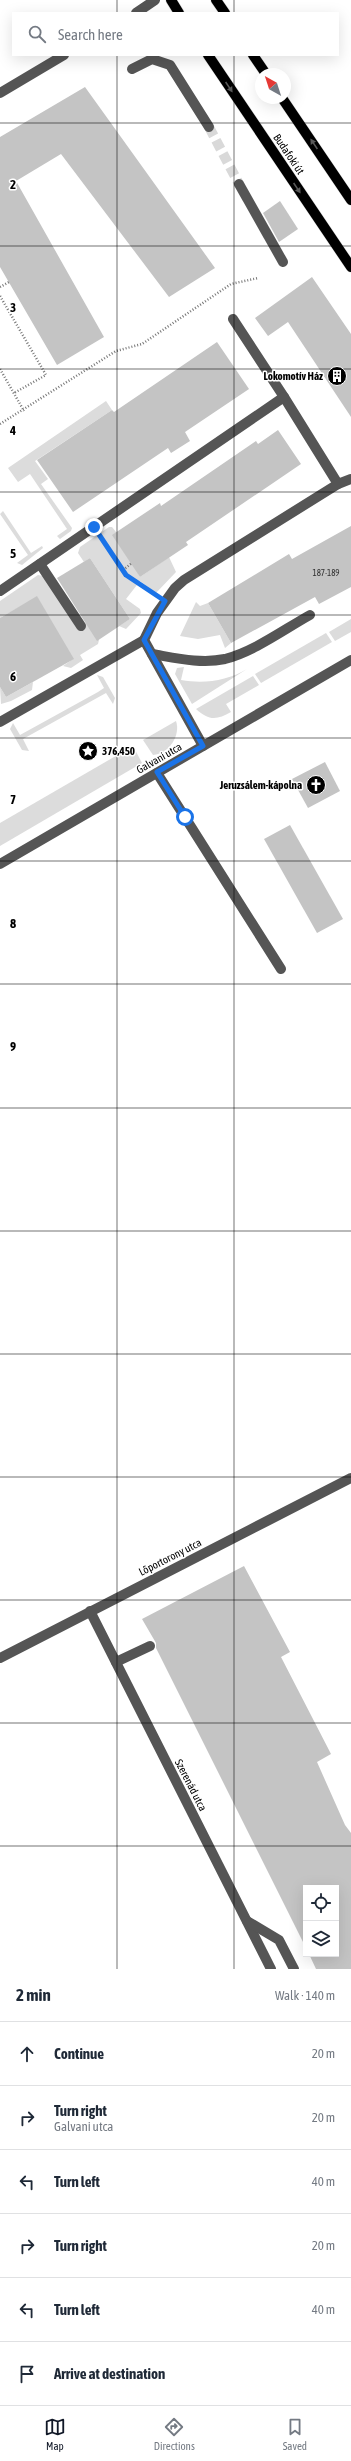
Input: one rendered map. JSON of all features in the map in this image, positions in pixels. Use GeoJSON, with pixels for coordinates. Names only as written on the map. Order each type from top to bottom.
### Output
{"type":"FeatureCollection","features":[{"type":"Feature","properties":{"kind":"main road"},"geometry":{"type":"LineString","coordinates":[[170,0],[178,12]]}},
{"type":"Feature","properties":{"kind":"main road"},"geometry":{"type":"LineString","coordinates":[[216,0],[224,12]]}},
{"type":"Feature","properties":{"kind":"main road","name":"Budafoki út"},"geometry":{"type":"LineString","coordinates":[[209,56],[351,267]]}},
{"type":"Feature","properties":{"kind":"main road"},"geometry":{"type":"LineString","coordinates":[[254,56],[262,68]]}},
{"type":"Feature","properties":{"kind":"main road"},"geometry":{"type":"LineString","coordinates":[[286,104],[351,200]]}},
{"type":"Feature","properties":{"kind":"street"},"geometry":{"type":"LineString","coordinates":[[137,12],[155,0]]}},
{"type":"Feature","properties":{"kind":"street"},"geometry":{"type":"LineString","coordinates":[[0,93],[62,56]]}},
{"type":"Feature","properties":{"kind":"street"},"geometry":{"type":"LineString","coordinates":[[132,69],[152,59],[170,65],[209,127]]}},
{"type":"Feature","properties":{"kind":"street"},"geometry":{"type":"LineString","coordinates":[[239,184],[283,262]]}},
{"type":"Feature","properties":{"kind":"street"},"geometry":{"type":"LineString","coordinates":[[233,319],[338,484]]}},
{"type":"Feature","properties":{"kind":"street"},"geometry":{"type":"LineString","coordinates":[[0,591],[284,397]]}},
{"type":"Feature","properties":{"kind":"street"},"geometry":{"type":"LineString","coordinates":[[0,722],[144,640],[165,601],[175,588],[196,570],[338,484],[351,479]]}},
{"type":"Feature","properties":{"kind":"street"},"geometry":{"type":"LineString","coordinates":[[40,564],[81,626]]}},
{"type":"Feature","properties":{"kind":"street"},"geometry":{"type":"LineString","coordinates":[[152,654],[195,661],[224,659],[247,650],[310,615]]}},
{"type":"Feature","properties":{"kind":"street"},"geometry":{"type":"LineString","coordinates":[[144,640],[203,746]]}},
{"type":"Feature","properties":{"kind":"street","name":"Galvani utca"},"geometry":{"type":"LineString","coordinates":[[0,864],[351,660]]}},
{"type":"Feature","properties":{"kind":"street"},"geometry":{"type":"LineString","coordinates":[[157,772],[281,969]]}},
{"type":"Feature","properties":{"kind":"street","name":"Lőportorony utca"},"geometry":{"type":"LineString","coordinates":[[0,1658],[351,1478]]}},
{"type":"Feature","properties":{"kind":"street","name":"Szerenád utca"},"geometry":{"type":"LineString","coordinates":[[90,1611],[271,1969]]}},
{"type":"Feature","properties":{"kind":"street"},"geometry":{"type":"LineString","coordinates":[[116,1662],[150,1646]]}},
{"type":"Feature","properties":{"kind":"street"},"geometry":{"type":"LineString","coordinates":[[247,1922],[279,1940],[294,1969]]}},
{"type":"Feature","properties":{"kind":"path"},"geometry":{"type":"LineString","coordinates":[[0,424],[24,411],[116,351],[142,344],[231,284],[258,278]]}},
{"type":"Feature","properties":{"kind":"path"},"geometry":{"type":"LineString","coordinates":[[0,287],[8,282]]}},
{"type":"Feature","properties":{"kind":"path"},"geometry":{"type":"LineString","coordinates":[[0,296],[46,375],[14,393]]}},
{"type":"Feature","properties":{"kind":"path"},"geometry":{"type":"LineString","coordinates":[[0,369],[24,411]]}},
{"type":"Feature","properties":{"kind":"path"},"geometry":{"type":"LineString","coordinates":[[94,527],[122,570],[129,577],[165,601]]}},
{"type":"Feature","properties":{"kind":"path"},"geometry":{"type":"LineString","coordinates":[[122,570],[132,563]]}},
{"type":"Feature","properties":{"kind":"shaded area"},"geometry":{"type":"Polygon","coordinates":[[[106,401],[112,410],[35,461],[48,479],[41,484],[72,528],[71,531],[60,539],[57,536],[67,529],[30,474],[18,482],[8,468],[106,401]]]}},
{"type":"Feature","properties":{"kind":"shaded area"},"geometry":{"type":"Polygon","coordinates":[[[3,511],[31,553],[42,546],[43,548],[22,565],[17,563],[28,555],[0,514],[3,511]]]}},
{"type":"Feature","properties":{"kind":"shaded area"},"geometry":{"type":"Polygon","coordinates":[[[109,527],[112,527],[116,532],[140,577],[169,557],[176,572],[156,593],[140,581],[126,599],[140,609],[141,613],[126,629],[119,626],[130,619],[90,558],[84,562],[78,553],[80,547],[109,527]]]}},
{"type":"Feature","properties":{"kind":"shaded area"},"geometry":{"type":"Polygon","coordinates":[[[38,575],[43,576],[77,628],[86,623],[99,640],[98,644],[80,655],[83,660],[71,668],[63,666],[73,659],[37,597],[0,618],[0,601],[38,575]]]}},
{"type":"Feature","properties":{"kind":"shaded area"},"geometry":{"type":"Polygon","coordinates":[[[196,602],[200,606],[208,603],[231,643],[225,648],[220,635],[198,639],[180,636],[196,602]]]}},
{"type":"Feature","properties":{"kind":"shaded area"},"geometry":{"type":"Polygon","coordinates":[[[351,619],[351,632],[335,641],[329,632],[351,619]]]}},
{"type":"Feature","properties":{"kind":"shaded area"},"geometry":{"type":"Polygon","coordinates":[[[326,633],[332,642],[261,683],[255,674],[326,633]]]}},
{"type":"Feature","properties":{"kind":"shaded area"},"geometry":{"type":"Polygon","coordinates":[[[184,667],[181,680],[198,682],[223,679],[247,669],[192,704],[175,674],[177,668],[184,667]]]}},
{"type":"Feature","properties":{"kind":"shaded area"},"geometry":{"type":"Polygon","coordinates":[[[97,675],[103,677],[115,698],[113,704],[106,693],[23,739],[29,751],[22,750],[10,729],[13,723],[20,735],[98,692],[104,688],[97,675]]]}},
{"type":"Feature","properties":{"kind":"shaded area"},"geometry":{"type":"Polygon","coordinates":[[[253,676],[259,685],[226,704],[231,712],[221,717],[213,718],[205,716],[196,709],[253,676]]]}},
{"type":"Feature","properties":{"kind":"shaded area"},"geometry":{"type":"Polygon","coordinates":[[[33,682],[32,690],[11,701],[1,704],[0,687],[6,697],[33,682]]]}},
{"type":"Feature","properties":{"kind":"shaded area"},"geometry":{"type":"Polygon","coordinates":[[[176,721],[177,732],[172,743],[164,751],[153,755],[143,740],[176,721]]]}},
{"type":"Feature","properties":{"kind":"shaded area"},"geometry":{"type":"Polygon","coordinates":[[[133,746],[142,763],[0,846],[0,823],[133,746]]]}},
{"type":"Feature","properties":{"kind":"building"},"geometry":{"type":"Polygon","coordinates":[[[85,87],[215,268],[169,297],[61,154],[16,181],[104,337],[57,365],[0,267],[0,137],[85,87]]]}},
{"type":"Feature","properties":{"kind":"building"},"geometry":{"type":"Polygon","coordinates":[[[280,201],[298,229],[279,242],[263,213],[280,201]]]}},
{"type":"Feature","properties":{"kind":"building","name":"Lokomotív Ház"},"geometry":{"type":"Polygon","coordinates":[[[312,277],[351,334],[351,417],[288,322],[268,336],[255,318],[312,277]]]}},
{"type":"Feature","properties":{"kind":"building"},"geometry":{"type":"Polygon","coordinates":[[[217,342],[249,389],[185,432],[190,441],[171,453],[168,448],[73,512],[37,460],[112,410],[114,412],[217,342]]]}},
{"type":"Feature","properties":{"kind":"building"},"geometry":{"type":"Polygon","coordinates":[[[278,430],[301,464],[186,542],[188,545],[140,577],[112,535],[160,503],[161,506],[256,441],[258,444],[278,430]]]}},
{"type":"Feature","properties":{"kind":"building"},"geometry":{"type":"Polygon","coordinates":[[[351,526],[351,587],[319,604],[315,597],[231,643],[208,603],[289,554],[292,559],[351,526]]]}},
{"type":"Feature","properties":{"kind":"building"},"geometry":{"type":"Polygon","coordinates":[[[90,558],[130,619],[97,641],[57,578],[90,558]]]}},
{"type":"Feature","properties":{"kind":"building"},"geometry":{"type":"Polygon","coordinates":[[[37,596],[74,659],[6,697],[0,687],[0,618],[37,596]]]}},
{"type":"Feature","properties":{"kind":"building","name":"Jeruzsálem-kápolna"},"geometry":{"type":"Polygon","coordinates":[[[325,762],[340,791],[308,808],[292,779],[325,762]]]}},
{"type":"Feature","properties":{"kind":"building"},"geometry":{"type":"Polygon","coordinates":[[[290,825],[343,919],[317,933],[264,839],[290,825]]]}},
{"type":"Feature","properties":{"kind":"building"},"geometry":{"type":"Polygon","coordinates":[[[244,1566],[290,1652],[281,1657],[331,1754],[317,1762],[345,1825],[351,1833],[351,1969],[316,1969],[310,1957],[339,1957],[339,1885],[303,1885],[303,1942],[156,1648],[156,1643],[142,1619],[244,1566]]]}},
{"type":"Feature","properties":{"kind":"tunnel"},"geometry":{"type":"LineString","coordinates":[[209,127],[239,184]]}},
{"type":"Feature","properties":{"kind":"place","name":"Lokomotív Ház"},"geometry":{"type":"Point","coordinates":[337,376]}},
{"type":"Feature","properties":{"kind":"place","name":"376,450"},"geometry":{"type":"Point","coordinates":[88,751]}},
{"type":"Feature","properties":{"kind":"place","name":"Jeruzsálem-kápolna"},"geometry":{"type":"Point","coordinates":[316,785]}},
{"type":"Feature","properties":{"kind":"route"},"geometry":{"type":"LineString","coordinates":[[94,527],[126,575],[165,601],[144,640],[203,746],[157,772],[185,817]]}}]}
